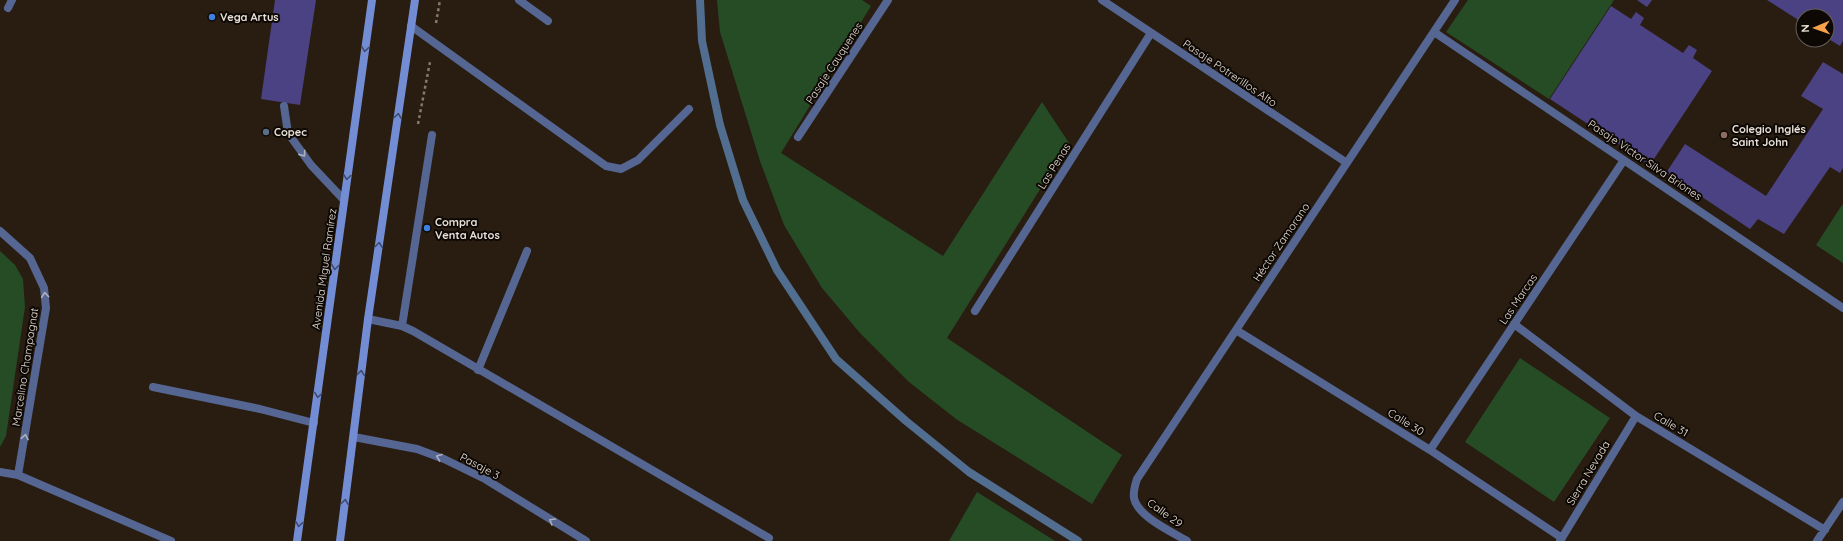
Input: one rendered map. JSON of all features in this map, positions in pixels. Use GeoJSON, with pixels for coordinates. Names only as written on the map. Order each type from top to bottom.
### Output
{"type":"FeatureCollection","features":[{"type":"Feature","properties":{"kind":"main road","name":"Avenida Miguel Ramírez"},"geometry":{"type":"LineString","coordinates":[[297,541],[372,0]]}},
{"type":"Feature","properties":{"kind":"main road"},"geometry":{"type":"LineString","coordinates":[[340,541],[368,319],[415,0]]}},
{"type":"Feature","properties":{"kind":"street"},"geometry":{"type":"LineString","coordinates":[[8,8],[12,0]]}},
{"type":"Feature","properties":{"kind":"street"},"geometry":{"type":"LineString","coordinates":[[519,0],[548,21]]}},
{"type":"Feature","properties":{"kind":"street","name":"Pasaje Cauquenes"},"geometry":{"type":"LineString","coordinates":[[798,138],[888,0]]}},
{"type":"Feature","properties":{"kind":"street","name":"Pasaje Potrerillos Alto"},"geometry":{"type":"LineString","coordinates":[[1102,0],[1347,163]]}},
{"type":"Feature","properties":{"kind":"street","name":"Héctor Zamorano"},"geometry":{"type":"LineString","coordinates":[[1134,499],[1134,489],[1137,479],[1455,0]]}},
{"type":"Feature","properties":{"kind":"street"},"geometry":{"type":"LineString","coordinates":[[411,26],[433,44],[606,166],[621,169],[638,160],[689,109]]}},
{"type":"Feature","properties":{"kind":"street","name":"Pasaje Víctor Silva Briones"},"geometry":{"type":"LineString","coordinates":[[1434,32],[1843,308]]}},
{"type":"Feature","properties":{"kind":"street","name":"Las Penas"},"geometry":{"type":"LineString","coordinates":[[975,311],[1151,33]]}},
{"type":"Feature","properties":{"kind":"street"},"geometry":{"type":"LineString","coordinates":[[284,106],[288,133],[311,165],[344,200]]}},
{"type":"Feature","properties":{"kind":"street"},"geometry":{"type":"LineString","coordinates":[[402,326],[432,135]]}},
{"type":"Feature","properties":{"kind":"street","name":"Las Marcas"},"geometry":{"type":"LineString","coordinates":[[1430,450],[1624,160]]}},
{"type":"Feature","properties":{"kind":"street","name":"Marcelino Champagnat"},"geometry":{"type":"LineString","coordinates":[[0,231],[30,258],[44,288],[46,308],[18,475]]}},
{"type":"Feature","properties":{"kind":"street"},"geometry":{"type":"LineString","coordinates":[[478,370],[527,251]]}},
{"type":"Feature","properties":{"kind":"street"},"geometry":{"type":"LineString","coordinates":[[368,319],[402,326],[769,538]]}},
{"type":"Feature","properties":{"kind":"street","name":"Calle 31"},"geometry":{"type":"LineString","coordinates":[[1514,324],[1636,416],[1825,530]]}},
{"type":"Feature","properties":{"kind":"street","name":"Calle 30"},"geometry":{"type":"LineString","coordinates":[[1236,330],[1430,450],[1561,540]]}},
{"type":"Feature","properties":{"kind":"street"},"geometry":{"type":"LineString","coordinates":[[152,387],[260,409],[314,424]]}},
{"type":"Feature","properties":{"kind":"street","name":"Sierra Nevada"},"geometry":{"type":"LineString","coordinates":[[1561,540],[1636,416]]}},
{"type":"Feature","properties":{"kind":"street","name":"Pasaje 3"},"geometry":{"type":"LineString","coordinates":[[354,437],[417,449],[444,459],[485,479],[586,541]]}},
{"type":"Feature","properties":{"kind":"street"},"geometry":{"type":"LineString","coordinates":[[0,472],[18,475],[171,541]]}},
{"type":"Feature","properties":{"kind":"street","name":"Calle 29"},"geometry":{"type":"LineString","coordinates":[[1134,499],[1139,508],[1146,515],[1187,541]]}},
{"type":"Feature","properties":{"kind":"street"},"geometry":{"type":"LineString","coordinates":[[1818,541],[1843,502]]}},
{"type":"Feature","properties":{"kind":"green space"},"geometry":{"type":"Polygon","coordinates":[[[717,0],[862,0],[871,6],[781,153],[943,256],[1042,102],[1069,143],[947,338],[1122,455],[1092,504],[956,419],[909,382],[860,333],[822,288],[784,225],[760,161],[720,32],[717,0]]]}},
{"type":"Feature","properties":{"kind":"green space"},"geometry":{"type":"Polygon","coordinates":[[[1468,0],[1614,0],[1549,99],[1446,32],[1468,0]]]}},
{"type":"Feature","properties":{"kind":"green space"},"geometry":{"type":"Polygon","coordinates":[[[1843,205],[1843,263],[1816,245],[1843,205]]]}},
{"type":"Feature","properties":{"kind":"green space"},"geometry":{"type":"Polygon","coordinates":[[[0,251],[15,265],[23,279],[25,307],[6,436],[0,447],[0,251]]]}},
{"type":"Feature","properties":{"kind":"green space"},"geometry":{"type":"Polygon","coordinates":[[[1520,358],[1610,418],[1554,502],[1465,442],[1520,358]]]}},
{"type":"Feature","properties":{"kind":"green space"},"geometry":{"type":"Polygon","coordinates":[[[977,492],[1055,541],[949,541],[977,492]]]}},
{"type":"Feature","properties":{"kind":"building"},"geometry":{"type":"Polygon","coordinates":[[[275,0],[316,0],[300,105],[261,99],[275,0]]]}},
{"type":"Feature","properties":{"kind":"building"},"geometry":{"type":"Polygon","coordinates":[[[1637,0],[1652,0],[1647,7],[1637,0]]]}},
{"type":"Feature","properties":{"kind":"building"},"geometry":{"type":"Polygon","coordinates":[[[1767,0],[1843,0],[1843,41],[1840,46],[1835,43],[1835,8],[1795,8],[1795,18],[1767,0]]]}},
{"type":"Feature","properties":{"kind":"building"},"geometry":{"type":"Polygon","coordinates":[[[1611,6],[1631,19],[1636,12],[1644,18],[1640,25],[1683,53],[1689,45],[1697,50],[1693,58],[1712,71],[1650,165],[1550,99],[1611,6]]]}},
{"type":"Feature","properties":{"kind":"building"},"geometry":{"type":"Polygon","coordinates":[[[1823,62],[1843,74],[1843,168],[1840,173],[1830,167],[1784,234],[1758,219],[1750,229],[1666,173],[1685,144],[1766,196],[1823,109],[1801,96],[1823,62]]]}},
{"type":"Feature","properties":{"kind":"waterway"},"geometry":{"type":"LineString","coordinates":[[700,0],[702,41],[720,125],[743,200],[777,270],[836,359],[906,421],[969,472],[1078,541]]}},
{"type":"Feature","properties":{"kind":"place","name":"Vega Artus"},"geometry":{"type":"Point","coordinates":[212,17]}},
{"type":"Feature","properties":{"kind":"place","name":"Copec"},"geometry":{"type":"Point","coordinates":[266,132]}},
{"type":"Feature","properties":{"kind":"place","name":"Colegio Inglés Saint John"},"geometry":{"type":"Point","coordinates":[1724,135]}},
{"type":"Feature","properties":{"kind":"place","name":"Compra Venta Autos"},"geometry":{"type":"Point","coordinates":[427,228]}}]}
